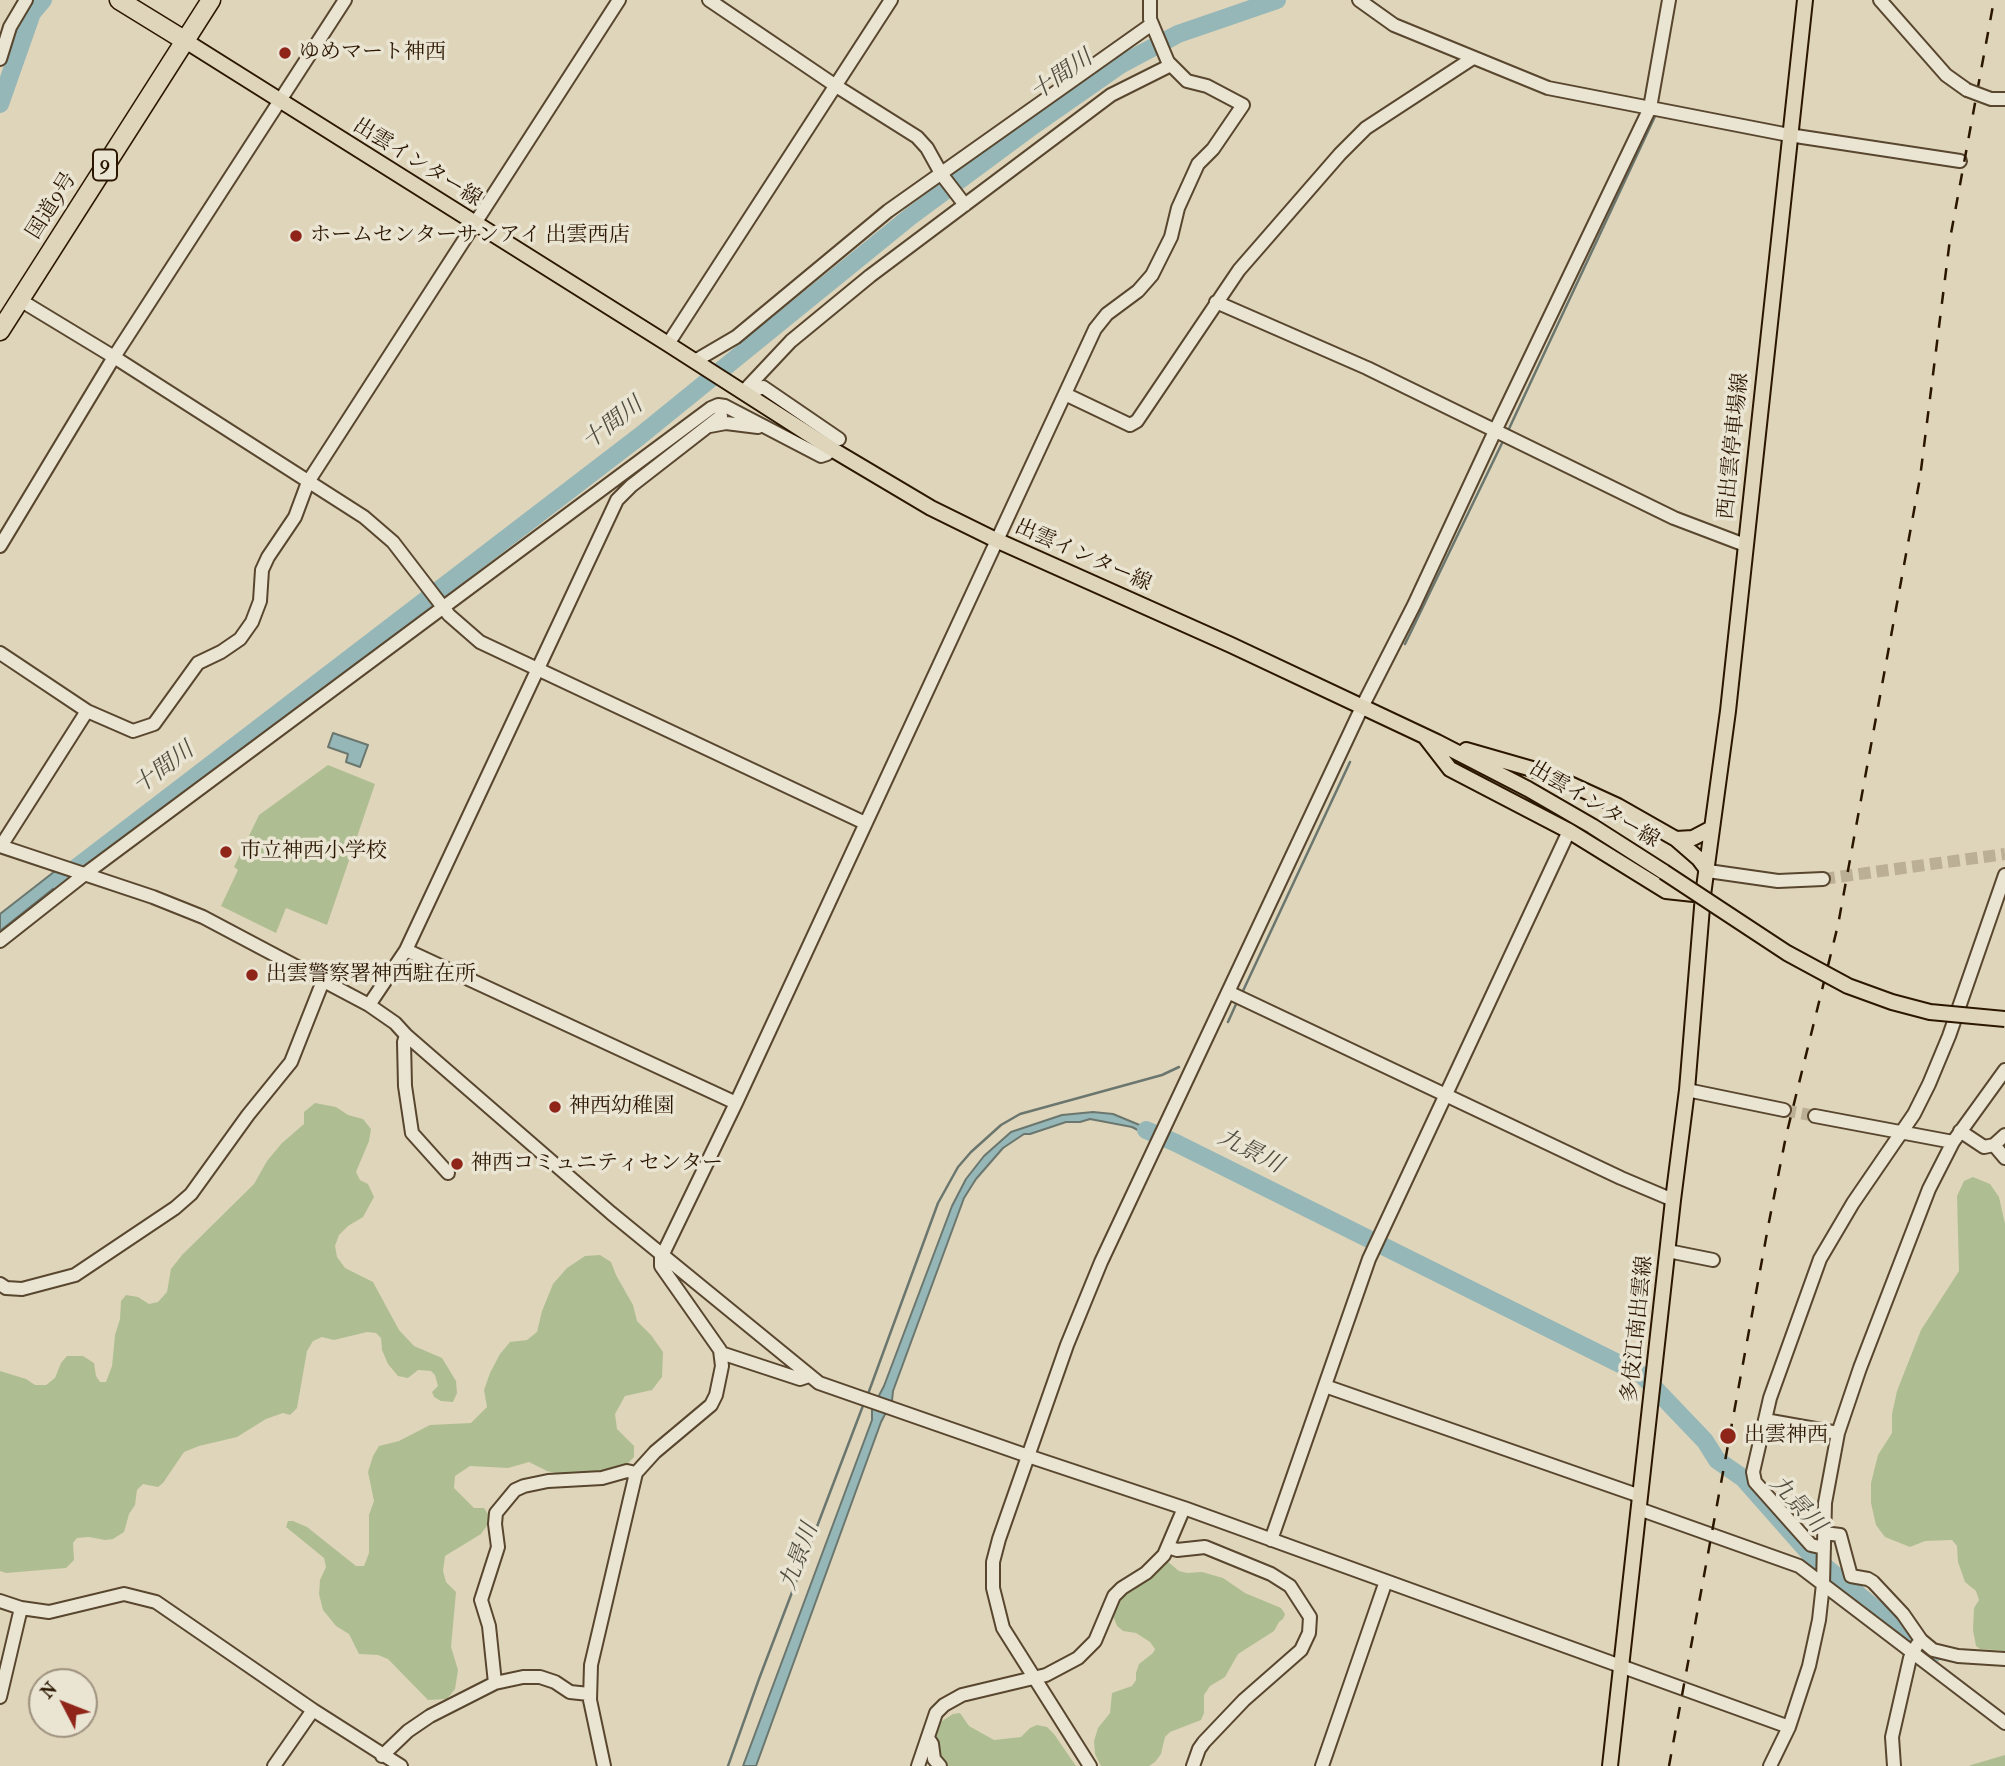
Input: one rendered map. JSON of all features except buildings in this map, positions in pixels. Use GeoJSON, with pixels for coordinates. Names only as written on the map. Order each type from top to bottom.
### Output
{"type":"FeatureCollection","features":[{"type":"Feature","properties":{"kind":"highway"},"geometry":{"type":"LineString","coordinates":[[119,0],[184,40]]}},
{"type":"Feature","properties":{"kind":"highway","name":"国道9号"},"geometry":{"type":"LineString","coordinates":[[0,331],[11,305],[211,0]]}},
{"type":"Feature","properties":{"kind":"main road","name":"西出雲停車場線"},"geometry":{"type":"LineString","coordinates":[[1703,895],[1728,711],[1805,0]]}},
{"type":"Feature","properties":{"kind":"main road","name":"出雲インター線"},"geometry":{"type":"LineString","coordinates":[[184,40],[475,224],[745,389],[881,480],[996,540],[1363,705],[1431,739],[1538,795],[1664,872],[1787,953],[1848,986],[1930,1012],[2005,1019]]}},
{"type":"Feature","properties":{"kind":"main road"},"geometry":{"type":"LineString","coordinates":[[1431,739],[1450,769],[1569,831],[1666,891],[1703,895]]}},
{"type":"Feature","properties":{"kind":"main road"},"geometry":{"type":"LineString","coordinates":[[1431,739],[1546,773],[1618,806],[1676,839],[1699,859],[1707,871]]}},
{"type":"Feature","properties":{"kind":"main road"},"geometry":{"type":"LineString","coordinates":[[1676,839],[1693,838],[1712,828]]}},
{"type":"Feature","properties":{"kind":"main road","name":"多伎江南出雲線"},"geometry":{"type":"LineString","coordinates":[[1610,1766],[1687,1090],[1703,895]]}},
{"type":"Feature","properties":{"kind":"street"},"geometry":{"type":"LineString","coordinates":[[0,59],[10,27],[26,0]]}},
{"type":"Feature","properties":{"kind":"street"},"geometry":{"type":"LineString","coordinates":[[0,547],[114,357],[345,0]]}},
{"type":"Feature","properties":{"kind":"street"},"geometry":{"type":"LineString","coordinates":[[0,653],[87,711],[133,731],[154,724],[198,663],[240,639],[252,622],[260,601],[262,570],[295,517],[308,482],[619,0]]}},
{"type":"Feature","properties":{"kind":"street"},"geometry":{"type":"LineString","coordinates":[[709,0],[836,86],[917,136],[963,203]]}},
{"type":"Feature","properties":{"kind":"street"},"geometry":{"type":"LineString","coordinates":[[668,344],[891,0]]}},
{"type":"Feature","properties":{"kind":"street"},"geometry":{"type":"LineString","coordinates":[[604,1766],[589,1694],[597,1634],[636,1473],[655,1452],[711,1405],[722,1366],[721,1353],[661,1266],[663,1255],[1095,329],[1107,314],[1138,291],[1152,275],[1171,237],[1178,208],[1198,164],[1213,149],[1243,105],[1207,86],[1187,81],[1170,64],[1152,26],[1150,0]]}},
{"type":"Feature","properties":{"kind":"street"},"geometry":{"type":"LineString","coordinates":[[1359,0],[1394,25],[1548,88],[1789,135],[1960,161]]}},
{"type":"Feature","properties":{"kind":"street"},"geometry":{"type":"LineString","coordinates":[[1090,1766],[1003,1628],[995,1601],[992,1576],[995,1551],[1084,1302],[1363,705],[1415,605],[1494,431],[1650,108],[1669,0]]}},
{"type":"Feature","properties":{"kind":"street"},"geometry":{"type":"LineString","coordinates":[[1880,0],[1946,75],[1967,90],[1991,99],[2005,99]]}},
{"type":"Feature","properties":{"kind":"street"},"geometry":{"type":"LineString","coordinates":[[699,363],[736,337],[888,211],[1152,26]]}},
{"type":"Feature","properties":{"kind":"street"},"geometry":{"type":"LineString","coordinates":[[1065,394],[1130,425],[1137,421],[1239,270],[1366,128],[1474,58]]}},
{"type":"Feature","properties":{"kind":"street"},"geometry":{"type":"LineString","coordinates":[[745,389],[791,341],[963,203],[1111,96],[1170,64]]}},
{"type":"Feature","properties":{"kind":"street"},"geometry":{"type":"LineString","coordinates":[[1216,302],[1367,368],[1674,518],[1745,545]]}},
{"type":"Feature","properties":{"kind":"street"},"geometry":{"type":"LineString","coordinates":[[11,305],[114,357],[363,517],[393,542],[442,607],[457,624],[480,642],[865,823]]}},
{"type":"Feature","properties":{"kind":"street"},"geometry":{"type":"LineString","coordinates":[[745,389],[763,387],[839,439]]}},
{"type":"Feature","properties":{"kind":"street"},"geometry":{"type":"LineString","coordinates":[[0,941],[83,874],[710,408],[722,405],[821,456],[827,454]]}},
{"type":"Feature","properties":{"kind":"street"},"geometry":{"type":"LineString","coordinates":[[369,1005],[406,950],[617,500],[721,416]]}},
{"type":"Feature","properties":{"kind":"street"},"geometry":{"type":"LineString","coordinates":[[706,427],[726,423],[768,429]]}},
{"type":"Feature","properties":{"kind":"street"},"geometry":{"type":"LineString","coordinates":[[87,711],[0,846],[203,917],[369,1005],[396,1023],[406,1035],[663,1255],[819,1383],[1184,1508],[1789,1727]]}},
{"type":"Feature","properties":{"kind":"street"},"geometry":{"type":"LineString","coordinates":[[1271,1540],[1372,1253],[1569,831]]}},
{"type":"Feature","properties":{"kind":"street"},"geometry":{"type":"LineString","coordinates":[[1707,871],[1778,881],[1822,879]]}},
{"type":"Feature","properties":{"kind":"street"},"geometry":{"type":"LineString","coordinates":[[1824,1548],[1811,1545],[1755,1482],[1753,1472],[1765,1420],[1820,1259],[1929,1084],[1949,1036],[2005,875]]}},
{"type":"Feature","properties":{"kind":"street"},"geometry":{"type":"LineString","coordinates":[[406,950],[736,1103]]}},
{"type":"Feature","properties":{"kind":"street"},"geometry":{"type":"LineString","coordinates":[[0,1284],[6,1288],[22,1289],[75,1275],[191,1194],[248,1115],[291,1062],[323,981]]}},
{"type":"Feature","properties":{"kind":"street"},"geometry":{"type":"LineString","coordinates":[[1228,992],[1621,1178],[1673,1199]]}},
{"type":"Feature","properties":{"kind":"street"},"geometry":{"type":"LineString","coordinates":[[406,1035],[405,1086],[412,1133],[447,1173]]}},
{"type":"Feature","properties":{"kind":"street"},"geometry":{"type":"LineString","coordinates":[[1770,1766],[1789,1727],[1809,1665],[1819,1620],[1823,1584],[1825,1503],[1838,1433],[1929,1189],[1956,1137],[2005,1070]]}},
{"type":"Feature","properties":{"kind":"street"},"geometry":{"type":"LineString","coordinates":[[1687,1090],[1784,1110]]}},
{"type":"Feature","properties":{"kind":"street"},"geometry":{"type":"LineString","coordinates":[[1815,1116],[1901,1132],[1956,1137],[1989,1147],[2005,1135]]}},
{"type":"Feature","properties":{"kind":"street"},"geometry":{"type":"LineString","coordinates":[[1994,1145],[2005,1158]]}},
{"type":"Feature","properties":{"kind":"street"},"geometry":{"type":"LineString","coordinates":[[1668,1251],[1713,1260]]}},
{"type":"Feature","properties":{"kind":"street"},"geometry":{"type":"LineString","coordinates":[[721,1353],[800,1379],[809,1376]]}},
{"type":"Feature","properties":{"kind":"street"},"geometry":{"type":"LineString","coordinates":[[1325,1386],[1639,1502],[1799,1566],[1917,1645],[2005,1723]]}},
{"type":"Feature","properties":{"kind":"street"},"geometry":{"type":"LineString","coordinates":[[1765,1420],[1838,1433]]}},
{"type":"Feature","properties":{"kind":"street"},"geometry":{"type":"LineString","coordinates":[[495,1684],[489,1626],[481,1600],[498,1547],[496,1513],[515,1490],[524,1486],[548,1481],[602,1478],[627,1471],[636,1473]]}},
{"type":"Feature","properties":{"kind":"street"},"geometry":{"type":"LineString","coordinates":[[918,1766],[936,1713],[951,1700],[1046,1675],[1078,1658],[1095,1641],[1114,1597],[1122,1588],[1157,1564],[1168,1547],[1184,1508]]}},
{"type":"Feature","properties":{"kind":"street"},"geometry":{"type":"LineString","coordinates":[[1824,1533],[1840,1535],[1851,1576],[1872,1582],[1903,1614],[1917,1645],[1892,1737],[1894,1766]]}},
{"type":"Feature","properties":{"kind":"street"},"geometry":{"type":"LineString","coordinates":[[1168,1547],[1177,1550],[1205,1547],[1271,1574],[1290,1586],[1310,1617],[1308,1633],[1301,1650],[1252,1693],[1204,1742],[1193,1766]]}},
{"type":"Feature","properties":{"kind":"street"},"geometry":{"type":"LineString","coordinates":[[1322,1766],[1386,1581]]}},
{"type":"Feature","properties":{"kind":"street"},"geometry":{"type":"LineString","coordinates":[[0,1601],[21,1608],[49,1612],[124,1594],[156,1602],[313,1710],[401,1766]]}},
{"type":"Feature","properties":{"kind":"street"},"geometry":{"type":"LineString","coordinates":[[0,1696],[21,1608]]}},
{"type":"Feature","properties":{"kind":"street"},"geometry":{"type":"LineString","coordinates":[[1917,1645],[1943,1654],[2005,1659]]}},
{"type":"Feature","properties":{"kind":"street"},"geometry":{"type":"LineString","coordinates":[[382,1756],[391,1745],[430,1716],[495,1684],[523,1677],[540,1677],[555,1682],[570,1692],[589,1694]]}},
{"type":"Feature","properties":{"kind":"street"},"geometry":{"type":"LineString","coordinates":[[274,1766],[313,1710]]}},
{"type":"Feature","properties":{"kind":"street"},"geometry":{"type":"LineString","coordinates":[[928,1738],[932,1744],[934,1759],[940,1766]]}},
{"type":"Feature","properties":{"kind":"green space"},"geometry":{"type":"Polygon","coordinates":[[[328,765],[375,784],[327,925],[286,908],[276,933],[221,906],[238,870],[234,867],[259,815],[328,765]]]}},
{"type":"Feature","properties":{"kind":"green space"},"geometry":{"type":"Polygon","coordinates":[[[315,1103],[336,1107],[348,1115],[363,1119],[371,1129],[356,1172],[360,1180],[368,1184],[374,1197],[363,1217],[339,1235],[335,1246],[337,1257],[345,1268],[373,1282],[399,1330],[414,1346],[442,1358],[456,1381],[457,1393],[453,1402],[434,1397],[432,1392],[438,1386],[431,1371],[418,1370],[408,1378],[398,1376],[388,1364],[382,1350],[381,1338],[376,1333],[367,1332],[334,1340],[322,1337],[313,1341],[307,1351],[297,1408],[290,1415],[283,1413],[266,1419],[237,1437],[184,1452],[163,1483],[158,1487],[143,1484],[137,1490],[135,1505],[129,1514],[124,1532],[113,1539],[77,1538],[73,1543],[74,1560],[66,1568],[6,1573],[0,1571],[0,1371],[26,1379],[35,1385],[46,1385],[55,1378],[67,1356],[83,1356],[94,1363],[100,1382],[106,1382],[112,1366],[121,1301],[126,1295],[138,1297],[149,1304],[158,1302],[167,1292],[171,1269],[182,1255],[254,1184],[267,1161],[282,1143],[304,1124],[304,1112],[315,1103]]]}},
{"type":"Feature","properties":{"kind":"green space"},"geometry":{"type":"Polygon","coordinates":[[[1973,1177],[1990,1184],[1999,1197],[2005,1224],[2005,1651],[1980,1649],[1976,1646],[1973,1630],[1974,1608],[1979,1600],[1976,1591],[1965,1582],[1958,1562],[1957,1546],[1952,1540],[1925,1541],[1910,1547],[1885,1537],[1876,1525],[1871,1503],[1871,1483],[1878,1455],[1892,1433],[1892,1414],[1897,1391],[1921,1330],[1959,1271],[1957,1196],[1964,1181],[1973,1177]]]}},
{"type":"Feature","properties":{"kind":"green space"},"geometry":{"type":"Polygon","coordinates":[[[600,1255],[611,1262],[633,1305],[637,1321],[663,1352],[662,1377],[652,1390],[625,1396],[615,1414],[617,1429],[634,1446],[634,1457],[621,1470],[569,1476],[547,1471],[529,1462],[508,1468],[470,1466],[455,1476],[454,1488],[474,1508],[484,1508],[488,1514],[488,1524],[481,1534],[445,1556],[443,1571],[446,1582],[456,1592],[451,1647],[458,1670],[455,1689],[447,1699],[428,1700],[388,1659],[378,1655],[359,1654],[349,1634],[336,1626],[323,1610],[319,1594],[320,1580],[326,1567],[324,1558],[286,1527],[288,1521],[307,1527],[356,1566],[364,1566],[369,1553],[369,1515],[374,1501],[368,1472],[379,1446],[399,1441],[430,1425],[471,1423],[487,1407],[484,1390],[500,1354],[510,1342],[527,1340],[537,1332],[553,1284],[567,1268],[585,1256],[600,1255]]]}},
{"type":"Feature","properties":{"kind":"green space"},"geometry":{"type":"Polygon","coordinates":[[[1167,1561],[1179,1571],[1202,1572],[1223,1578],[1245,1593],[1281,1608],[1285,1614],[1274,1631],[1238,1654],[1225,1677],[1210,1686],[1204,1695],[1204,1713],[1201,1720],[1170,1732],[1165,1737],[1161,1754],[1155,1762],[1149,1766],[1101,1766],[1095,1754],[1094,1741],[1098,1728],[1110,1713],[1112,1693],[1132,1686],[1139,1664],[1155,1649],[1150,1642],[1136,1633],[1123,1631],[1117,1626],[1113,1616],[1114,1605],[1120,1594],[1167,1561]]]}},
{"type":"Feature","properties":{"kind":"green space"},"geometry":{"type":"Polygon","coordinates":[[[960,1713],[969,1726],[994,1740],[1021,1737],[1037,1725],[1047,1727],[1076,1766],[945,1766],[937,1755],[935,1731],[939,1723],[953,1714],[960,1713]]]}},
{"type":"Feature","properties":{"kind":"green space"},"geometry":{"type":"Polygon","coordinates":[[[2005,1755],[2005,1766],[1969,1766],[1971,1765],[2005,1755]]]}},
{"type":"Feature","properties":{"kind":"water"},"geometry":{"type":"Polygon","coordinates":[[[333,733],[368,745],[360,767],[346,762],[348,754],[328,747],[333,733]]]}},
{"type":"Feature","properties":{"kind":"water"},"geometry":{"type":"Polygon","coordinates":[[[59,868],[73,873],[0,931],[0,914],[59,868]]]}},
{"type":"Feature","properties":{"kind":"water"},"geometry":{"type":"Polygon","coordinates":[[[1093,1112],[1113,1114],[1154,1131],[1151,1137],[1132,1127],[1090,1119],[1066,1122],[1024,1134],[1003,1148],[976,1179],[964,1198],[893,1391],[892,1401],[881,1422],[756,1766],[743,1766],[872,1420],[872,1409],[884,1386],[952,1206],[966,1179],[984,1156],[1011,1132],[1062,1115],[1093,1112]]]}},
{"type":"Feature","properties":{"kind":"waterway"},"geometry":{"type":"LineString","coordinates":[[0,104],[32,13],[43,0]]}},
{"type":"Feature","properties":{"kind":"waterway","name":"十間川"},"geometry":{"type":"LineString","coordinates":[[59,881],[640,436],[911,216],[1034,125],[1120,65],[1178,34],[1277,0]]}},
{"type":"Feature","properties":{"kind":"waterway"},"geometry":{"type":"LineString","coordinates":[[1507,433],[1657,112]]}},
{"type":"Feature","properties":{"kind":"waterway"},"geometry":{"type":"LineString","coordinates":[[1405,644],[1504,439]]}},
{"type":"Feature","properties":{"kind":"waterway"},"geometry":{"type":"LineString","coordinates":[[1242,993],[1350,762]]}},
{"type":"Feature","properties":{"kind":"waterway"},"geometry":{"type":"LineString","coordinates":[[1228,1022],[1237,1002]]}},
{"type":"Feature","properties":{"kind":"waterway"},"geometry":{"type":"LineString","coordinates":[[868,1394],[938,1203],[958,1167],[971,1152],[1001,1125],[1020,1114],[1162,1075],[1179,1067]]}},
{"type":"Feature","properties":{"kind":"waterway","name":"九景川"},"geometry":{"type":"LineString","coordinates":[[1146,1130],[1642,1375],[1705,1441],[1717,1460],[1743,1478],[1811,1555],[1923,1649],[1933,1654]]}},
{"type":"Feature","properties":{"kind":"waterway"},"geometry":{"type":"LineString","coordinates":[[728,1766],[864,1403]]}},
{"type":"Feature","properties":{"kind":"tunnel"},"geometry":{"type":"LineString","coordinates":[[1823,879],[2005,854]]}},
{"type":"Feature","properties":{"kind":"tunnel"},"geometry":{"type":"LineString","coordinates":[[1784,1110],[1815,1116]]}},
{"type":"Feature","properties":{"kind":"railway"},"geometry":{"type":"LineString","coordinates":[[1669,1766],[1786,1136],[1838,925],[1920,478],[1950,239],[1994,0]]}},
{"type":"Feature","properties":{"kind":"place","name":"ゆめマート神西"},"geometry":{"type":"Point","coordinates":[285,53]}},
{"type":"Feature","properties":{"kind":"place","name":"ホームセンターサンアイ 出雲西店"},"geometry":{"type":"Point","coordinates":[296,236]}},
{"type":"Feature","properties":{"kind":"place","name":"市立神西小学校"},"geometry":{"type":"Point","coordinates":[226,852]}},
{"type":"Feature","properties":{"kind":"place","name":"出雲警察署神西駐在所"},"geometry":{"type":"Point","coordinates":[252,975]}},
{"type":"Feature","properties":{"kind":"place","name":"神西幼稚園"},"geometry":{"type":"Point","coordinates":[555,1107]}},
{"type":"Feature","properties":{"kind":"place","name":"神西コミュニティセンター"},"geometry":{"type":"Point","coordinates":[457,1164]}},
{"type":"Feature","properties":{"kind":"place","name":"出雲神西"},"geometry":{"type":"Point","coordinates":[1728,1436]}}]}
